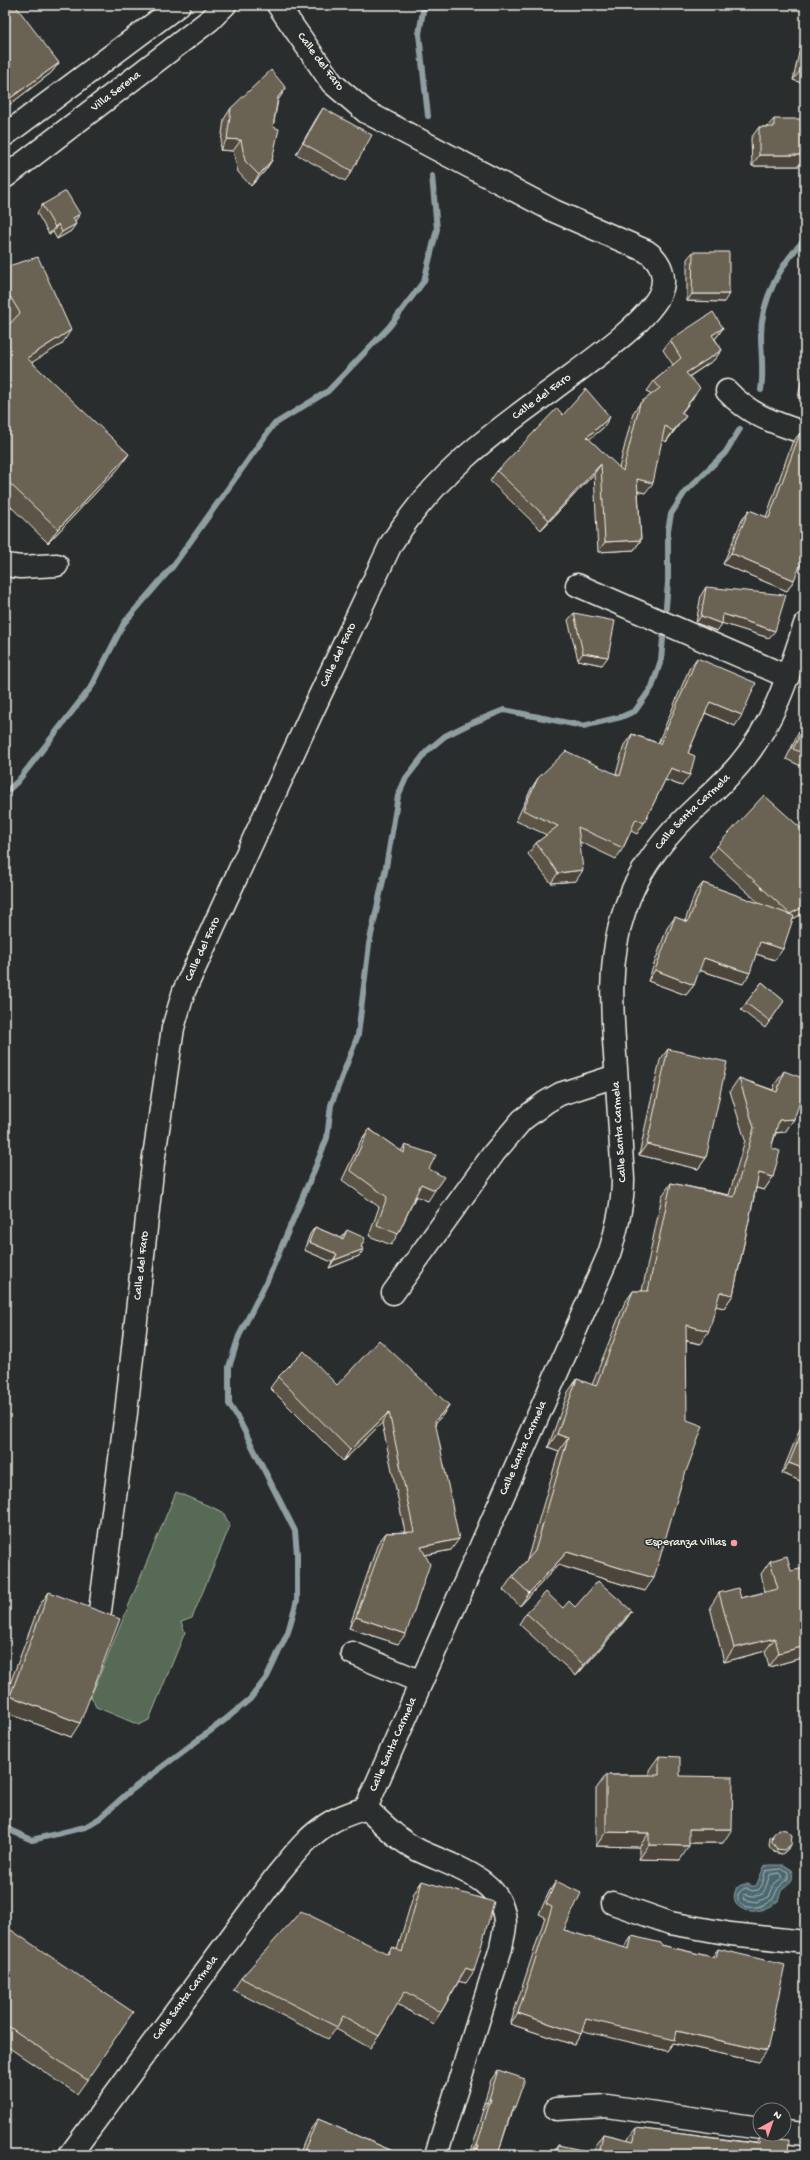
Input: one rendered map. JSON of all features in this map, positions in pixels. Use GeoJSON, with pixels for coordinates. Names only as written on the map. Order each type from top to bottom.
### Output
{"type":"FeatureCollection","features":[{"type":"Feature","properties":{"kind":"street"},"geometry":{"type":"LineString","coordinates":[[5,135],[179,5]]}},
{"type":"Feature","properties":{"kind":"street","name":"Villa Serena"},"geometry":{"type":"LineString","coordinates":[[5,176],[210,20],[225,5]]}},
{"type":"Feature","properties":{"kind":"street","name":"Calle del Faro"},"geometry":{"type":"LineString","coordinates":[[100,1611],[126,1413],[153,1164],[173,1028],[184,991],[312,712],[391,544],[402,527],[432,489],[461,459],[596,357],[634,324],[654,304],[661,291],[663,279],[661,266],[653,255],[646,251],[554,211],[366,112],[332,83],[278,5]]}},
{"type":"Feature","properties":{"kind":"street"},"geometry":{"type":"LineString","coordinates":[[727,391],[739,403],[762,418],[805,433]]}},
{"type":"Feature","properties":{"kind":"street"},"geometry":{"type":"LineString","coordinates":[[5,565],[21,567],[57,565]]}},
{"type":"Feature","properties":{"kind":"street"},"geometry":{"type":"LineString","coordinates":[[576,585],[788,677]]}},
{"type":"Feature","properties":{"kind":"street","name":"Calle Santa Carmela"},"geometry":{"type":"LineString","coordinates":[[70,2155],[277,1875],[297,1851],[314,1834],[332,1821],[366,1808],[609,1254],[617,1231],[623,1196],[612,1015],[614,954],[625,909],[634,887],[644,870],[670,834],[725,781],[748,754],[772,716],[788,677],[805,624]]}},
{"type":"Feature","properties":{"kind":"street","name":"Calle Santa Carmela"},"geometry":{"type":"LineString","coordinates":[[393,1293],[494,1153],[522,1120],[546,1102],[560,1094],[616,1076]]}},
{"type":"Feature","properties":{"kind":"street"},"geometry":{"type":"LineString","coordinates":[[352,1653],[421,1682]]}},
{"type":"Feature","properties":{"kind":"street"},"geometry":{"type":"LineString","coordinates":[[366,1808],[407,1844],[466,1871],[483,1881],[496,1896],[504,1913],[505,1924],[501,1948],[436,2155]]}},
{"type":"Feature","properties":{"kind":"street"},"geometry":{"type":"LineString","coordinates":[[613,1903],[670,1923],[730,1934],[805,1942]]}},
{"type":"Feature","properties":{"kind":"street"},"geometry":{"type":"LineString","coordinates":[[556,2109],[607,2106],[752,2127]]}},
{"type":"Feature","properties":{"kind":"street"},"geometry":{"type":"LineString","coordinates":[[792,2133],[805,2134]]}},
{"type":"Feature","properties":{"kind":"green space"},"geometry":{"type":"Polygon","coordinates":[[[176,1492],[223,1512],[230,1526],[192,1618],[181,1622],[185,1632],[149,1720],[139,1725],[96,1707],[91,1696],[176,1492]]]}},
{"type":"Feature","properties":{"kind":"water"},"geometry":{"type":"Polygon","coordinates":[[[770,1865],[783,1865],[791,1870],[793,1877],[792,1880],[781,1890],[778,1901],[757,1911],[746,1910],[736,1904],[734,1898],[735,1891],[739,1886],[749,1884],[756,1886],[764,1867],[770,1865]]]}},
{"type":"Feature","properties":{"kind":"building"},"geometry":{"type":"Polygon","coordinates":[[[5,5],[15,5],[59,63],[9,99],[5,94],[5,5]]]}},
{"type":"Feature","properties":{"kind":"building"},"geometry":{"type":"Polygon","coordinates":[[[805,47],[805,73],[800,71],[805,47]]]}},
{"type":"Feature","properties":{"kind":"building"},"geometry":{"type":"Polygon","coordinates":[[[271,70],[286,88],[278,97],[273,127],[279,129],[272,160],[259,175],[245,161],[241,140],[227,139],[231,108],[271,70]]]}},
{"type":"Feature","properties":{"kind":"building"},"geometry":{"type":"Polygon","coordinates":[[[323,108],[372,135],[352,171],[303,143],[323,108]]]}},
{"type":"Feature","properties":{"kind":"building"},"geometry":{"type":"Polygon","coordinates":[[[774,119],[805,119],[805,155],[759,155],[759,127],[774,127],[774,119]]]}},
{"type":"Feature","properties":{"kind":"building"},"geometry":{"type":"Polygon","coordinates":[[[66,191],[80,214],[73,218],[76,224],[62,232],[58,224],[55,227],[42,205],[66,191]]]}},
{"type":"Feature","properties":{"kind":"building"},"geometry":{"type":"Polygon","coordinates":[[[693,252],[729,252],[729,294],[692,294],[693,252]]]}},
{"type":"Feature","properties":{"kind":"building"},"geometry":{"type":"Polygon","coordinates":[[[38,257],[71,330],[27,358],[129,454],[58,529],[5,479],[5,329],[20,313],[5,288],[5,267],[38,257]]]}},
{"type":"Feature","properties":{"kind":"building"},"geometry":{"type":"Polygon","coordinates":[[[713,312],[723,328],[712,335],[722,350],[686,373],[700,388],[681,413],[686,416],[673,431],[665,426],[653,483],[637,479],[641,540],[605,542],[601,464],[549,520],[497,471],[557,408],[563,415],[586,389],[610,417],[587,437],[623,471],[640,403],[660,388],[654,381],[681,358],[670,340],[713,312]]]}},
{"type":"Feature","properties":{"kind":"building"},"geometry":{"type":"Polygon","coordinates":[[[800,433],[805,434],[805,555],[794,580],[731,553],[749,510],[769,518],[800,433]]]}},
{"type":"Feature","properties":{"kind":"building"},"geometry":{"type":"Polygon","coordinates":[[[706,587],[786,595],[775,631],[723,614],[722,624],[701,616],[706,587]]]}},
{"type":"Feature","properties":{"kind":"building"},"geometry":{"type":"Polygon","coordinates":[[[574,613],[615,621],[608,657],[583,653],[574,613]]]}},
{"type":"Feature","properties":{"kind":"building"},"geometry":{"type":"Polygon","coordinates":[[[697,658],[756,683],[742,715],[710,702],[688,753],[695,756],[690,775],[671,768],[644,823],[636,819],[623,848],[578,827],[583,870],[558,873],[536,843],[558,826],[523,810],[538,778],[566,751],[620,776],[632,734],[660,744],[697,658]]]}},
{"type":"Feature","properties":{"kind":"building"},"geometry":{"type":"Polygon","coordinates":[[[805,724],[805,754],[793,749],[805,724]]]}},
{"type":"Feature","properties":{"kind":"building"},"geometry":{"type":"Polygon","coordinates":[[[764,795],[805,832],[805,906],[790,914],[717,846],[764,795]]]}},
{"type":"Feature","properties":{"kind":"building"},"geometry":{"type":"Polygon","coordinates":[[[703,883],[794,916],[783,949],[760,942],[750,973],[704,958],[694,985],[655,970],[675,917],[688,922],[703,883]]]}},
{"type":"Feature","properties":{"kind":"building"},"geometry":{"type":"Polygon","coordinates":[[[762,982],[784,1001],[770,1021],[746,1003],[762,982]]]}},
{"type":"Feature","properties":{"kind":"building"},"geometry":{"type":"Polygon","coordinates":[[[668,1049],[727,1062],[706,1158],[647,1144],[668,1049]]]}},
{"type":"Feature","properties":{"kind":"building"},"geometry":{"type":"Polygon","coordinates":[[[784,1071],[805,1079],[805,1087],[794,1119],[779,1120],[771,1148],[780,1151],[773,1177],[759,1173],[733,1295],[720,1292],[709,1331],[686,1325],[687,1420],[703,1426],[681,1485],[654,1578],[567,1552],[529,1593],[512,1577],[535,1551],[568,1438],[557,1434],[577,1379],[596,1386],[633,1291],[648,1291],[671,1183],[734,1197],[754,1128],[739,1078],[777,1092],[784,1071]]]}},
{"type":"Feature","properties":{"kind":"building"},"geometry":{"type":"Polygon","coordinates":[[[369,1129],[404,1153],[405,1145],[436,1155],[429,1169],[444,1177],[435,1190],[421,1184],[398,1234],[377,1225],[387,1197],[350,1170],[369,1129]]]}},
{"type":"Feature","properties":{"kind":"building"},"geometry":{"type":"Polygon","coordinates":[[[315,1227],[343,1239],[347,1230],[365,1238],[361,1247],[364,1249],[334,1260],[337,1254],[309,1242],[315,1227]]]}},
{"type":"Feature","properties":{"kind":"building"},"geometry":{"type":"Polygon","coordinates":[[[379,1340],[449,1405],[435,1421],[459,1539],[421,1547],[430,1564],[406,1634],[356,1617],[386,1533],[414,1532],[389,1412],[350,1450],[278,1377],[304,1351],[337,1385],[379,1340]]]}},
{"type":"Feature","properties":{"kind":"building"},"geometry":{"type":"Polygon","coordinates":[[[805,1424],[805,1469],[789,1463],[805,1424]]]}},
{"type":"Feature","properties":{"kind":"building"},"geometry":{"type":"Polygon","coordinates":[[[787,1556],[791,1571],[805,1568],[805,1646],[779,1653],[775,1638],[734,1648],[719,1593],[738,1588],[741,1598],[778,1589],[770,1561],[787,1556]]]}},
{"type":"Feature","properties":{"kind":"building"},"geometry":{"type":"Polygon","coordinates":[[[598,1581],[632,1611],[584,1665],[526,1613],[546,1592],[563,1608],[569,1601],[575,1607],[598,1581]]]}},
{"type":"Feature","properties":{"kind":"building"},"geometry":{"type":"Polygon","coordinates":[[[49,1592],[120,1619],[80,1723],[10,1696],[49,1592]]]}},
{"type":"Feature","properties":{"kind":"building"},"geometry":{"type":"Polygon","coordinates":[[[659,1756],[680,1757],[680,1776],[733,1777],[732,1829],[689,1829],[689,1846],[649,1845],[649,1833],[606,1832],[606,1775],[659,1775],[659,1756]]]}},
{"type":"Feature","properties":{"kind":"building"},"geometry":{"type":"Polygon","coordinates":[[[778,1829],[786,1830],[792,1835],[791,1845],[784,1850],[777,1849],[772,1842],[773,1835],[778,1829]]]}},
{"type":"Feature","properties":{"kind":"building"},"geometry":{"type":"Polygon","coordinates":[[[422,1881],[494,1902],[474,1971],[466,1968],[441,2012],[405,1991],[379,2036],[343,2016],[337,2027],[241,1978],[301,1911],[388,1954],[392,1947],[402,1952],[422,1881]]]}},
{"type":"Feature","properties":{"kind":"building"},"geometry":{"type":"Polygon","coordinates":[[[556,1881],[581,1893],[564,1930],[629,1949],[632,1936],[661,1943],[661,1945],[716,1958],[718,1949],[785,1965],[767,2051],[677,2031],[675,2040],[586,2019],[581,2034],[518,2013],[552,1907],[546,1904],[556,1881]]]}},
{"type":"Feature","properties":{"kind":"building"},"geometry":{"type":"Polygon","coordinates":[[[5,1926],[133,2012],[87,2080],[5,2024],[5,1926]]]}},
{"type":"Feature","properties":{"kind":"building"},"geometry":{"type":"Polygon","coordinates":[[[498,2070],[525,2079],[515,2107],[513,2106],[498,2154],[502,2155],[476,2155],[479,2145],[477,2145],[498,2070]]]}},
{"type":"Feature","properties":{"kind":"building"},"geometry":{"type":"Polygon","coordinates":[[[318,2119],[402,2155],[302,2155],[318,2119]]]}},
{"type":"Feature","properties":{"kind":"building"},"geometry":{"type":"Polygon","coordinates":[[[636,2128],[759,2144],[759,2142],[789,2142],[788,2155],[599,2155],[603,2134],[634,2141],[636,2128]]]}},
{"type":"Feature","properties":{"kind":"building"},"geometry":{"type":"Polygon","coordinates":[[[558,2145],[591,2152],[590,2155],[556,2155],[558,2145]]]}},
{"type":"Feature","properties":{"kind":"waterway"},"geometry":{"type":"LineString","coordinates":[[424,5],[419,34],[428,116]]}},
{"type":"Feature","properties":{"kind":"waterway"},"geometry":{"type":"LineString","coordinates":[[5,793],[18,781],[92,686],[124,623],[173,566],[273,425],[328,391],[389,327],[424,281],[437,229],[432,176]]}},
{"type":"Feature","properties":{"kind":"waterway"},"geometry":{"type":"LineString","coordinates":[[761,390],[761,335],[764,308],[774,283],[788,259],[805,239]]}},
{"type":"Feature","properties":{"kind":"waterway"},"geometry":{"type":"LineString","coordinates":[[665,619],[668,582],[668,530],[671,514],[685,492],[725,453],[740,429]]}},
{"type":"Feature","properties":{"kind":"waterway"},"geometry":{"type":"LineString","coordinates":[[5,1828],[32,1840],[85,1827],[100,1818],[130,1791],[226,1719],[250,1699],[267,1677],[288,1632],[297,1600],[297,1554],[295,1531],[239,1420],[229,1404],[229,1367],[239,1336],[266,1283],[327,1138],[331,1105],[358,1035],[369,944],[386,867],[398,796],[406,778],[427,751],[445,736],[469,724],[504,710],[583,726],[621,717],[635,711],[652,687],[661,660],[664,628]]}},
{"type":"Feature","properties":{"kind":"place","name":"Esperanza Villas"},"geometry":{"type":"Point","coordinates":[734,1543]}}]}
